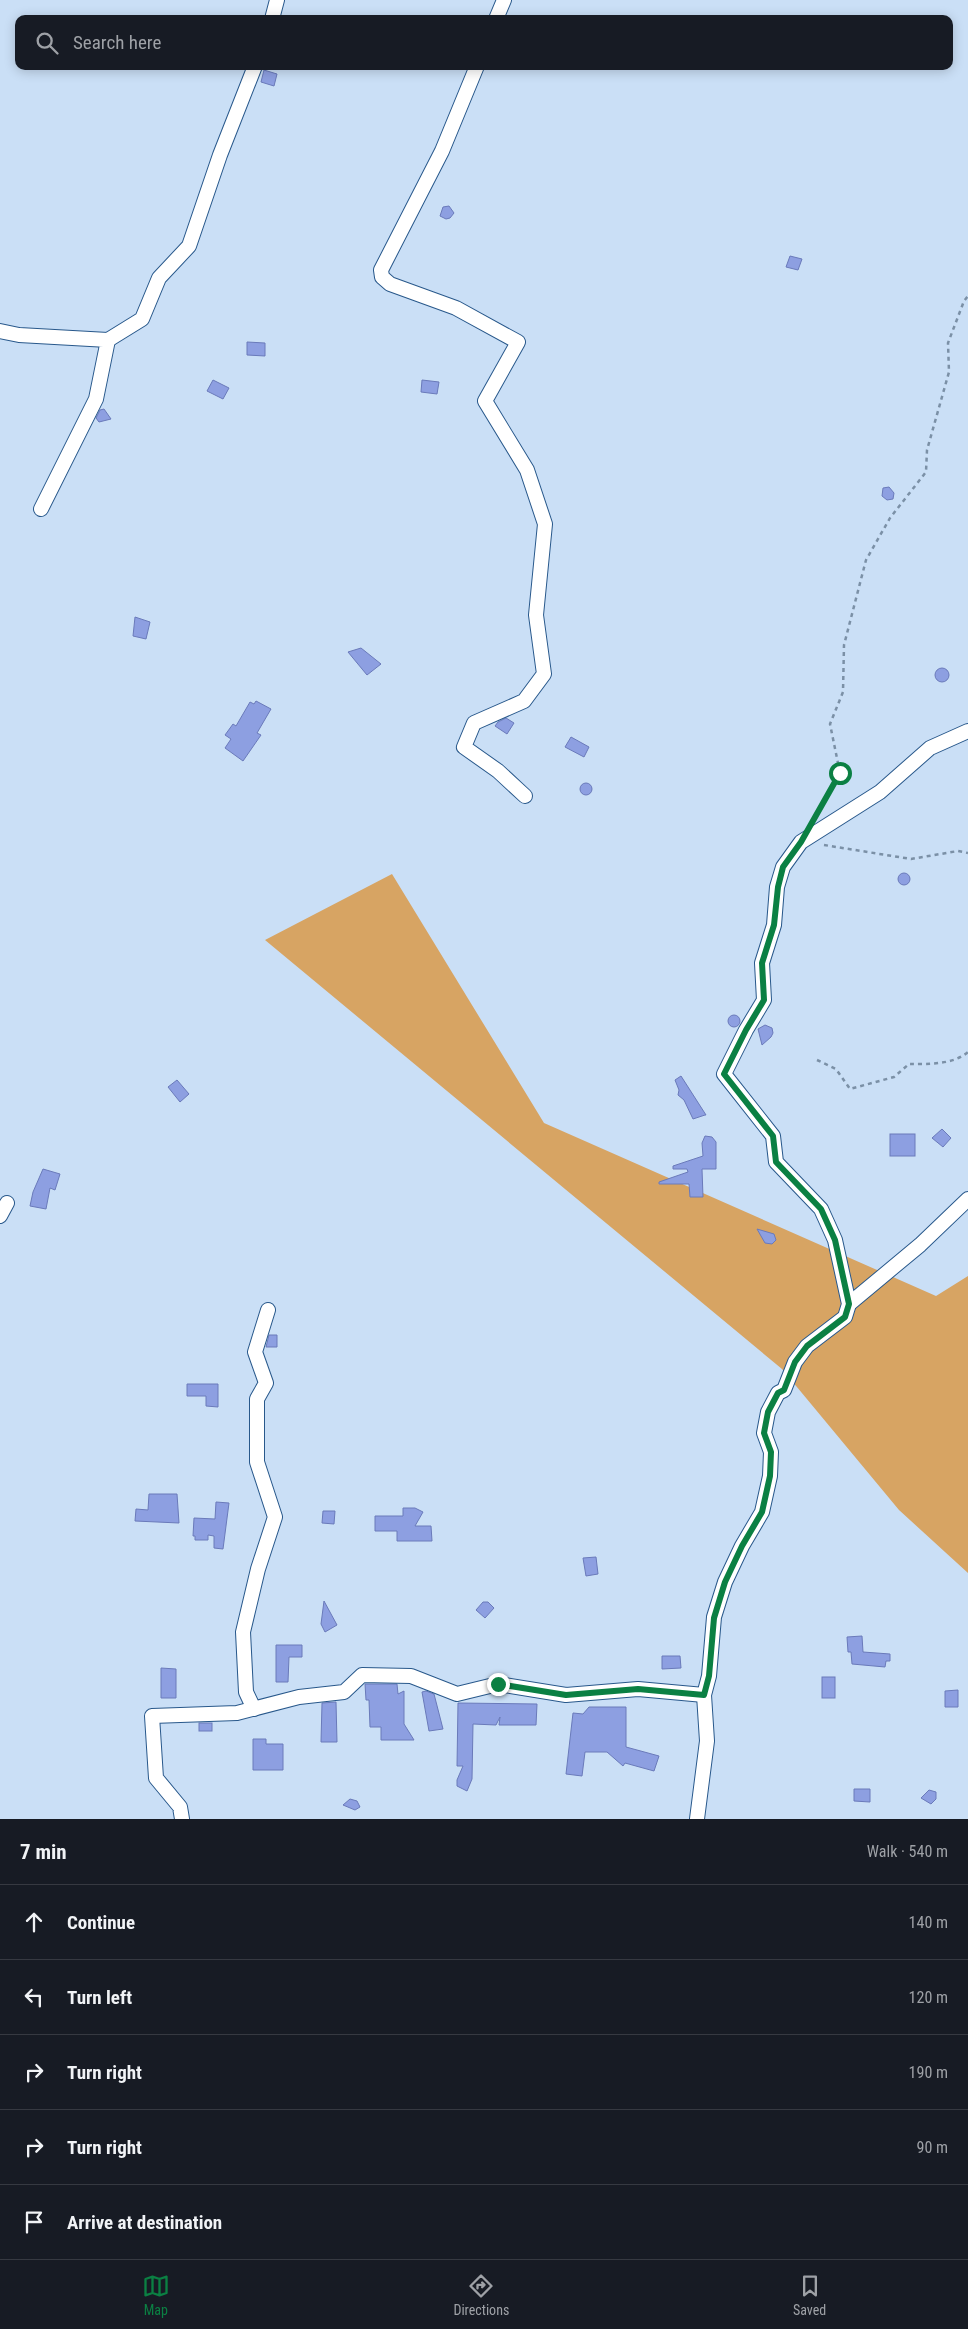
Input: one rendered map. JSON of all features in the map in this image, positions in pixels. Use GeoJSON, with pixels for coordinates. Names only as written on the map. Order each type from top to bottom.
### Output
{"type":"FeatureCollection","features":[{"type":"Feature","properties":{"kind":"street"},"geometry":{"type":"LineString","coordinates":[[273,15],[277,0]]}},
{"type":"Feature","properties":{"kind":"street"},"geometry":{"type":"LineString","coordinates":[[498,15],[504,0]]}},
{"type":"Feature","properties":{"kind":"street"},"geometry":{"type":"LineString","coordinates":[[0,331],[19,335],[108,340],[142,319],[160,278],[188,246],[220,155],[253,70]]}},
{"type":"Feature","properties":{"kind":"street"},"geometry":{"type":"LineString","coordinates":[[475,70],[442,151],[381,270],[382,277],[390,284],[456,308],[518,342],[485,401],[527,470],[545,524],[536,615],[544,674],[524,701],[474,723],[464,748],[498,770],[524,796]]}},
{"type":"Feature","properties":{"kind":"street"},"geometry":{"type":"LineString","coordinates":[[41,509],[96,399],[108,340]]}},
{"type":"Feature","properties":{"kind":"street"},"geometry":{"type":"LineString","coordinates":[[697,1819],[706,1741],[704,1695],[709,1676],[714,1618],[725,1582],[742,1546],[762,1512],[770,1476],[771,1452],[764,1433],[768,1412],[778,1393],[784,1390],[795,1362],[807,1346],[845,1317],[849,1304],[835,1240],[821,1209],[776,1162],[773,1136],[724,1074],[746,1030],[764,1000],[762,963],[774,925],[778,887],[783,867],[801,842],[880,792],[930,748],[968,731]]}},
{"type":"Feature","properties":{"kind":"street"},"geometry":{"type":"LineString","coordinates":[[849,1304],[920,1246],[968,1199]]}},
{"type":"Feature","properties":{"kind":"street"},"geometry":{"type":"LineString","coordinates":[[254,1709],[246,1692],[243,1632],[258,1569],[275,1516],[257,1462],[257,1399],[266,1383],[255,1352],[268,1310]]}},
{"type":"Feature","properties":{"kind":"street"},"geometry":{"type":"LineString","coordinates":[[182,1819],[180,1807],[156,1778],[152,1716],[237,1713],[299,1697],[344,1692],[362,1675],[411,1676],[457,1694],[498,1684],[566,1695],[638,1689],[704,1695]]}},
{"type":"Feature","properties":{"kind":"path"},"geometry":{"type":"LineString","coordinates":[[815,816],[840,773],[830,724],[843,692],[844,645],[866,560],[890,518],[926,472],[927,450],[949,372],[948,343],[964,301],[968,296]]}},
{"type":"Feature","properties":{"kind":"path"},"geometry":{"type":"LineString","coordinates":[[801,842],[911,859],[958,851],[968,853]]}},
{"type":"Feature","properties":{"kind":"path"},"geometry":{"type":"LineString","coordinates":[[817,1060],[836,1070],[850,1089],[894,1077],[909,1064],[929,1064],[948,1061],[968,1052]]}},
{"type":"Feature","properties":{"kind":"shaded area"},"geometry":{"type":"Polygon","coordinates":[[[392,874],[544,1123],[936,1296],[968,1276],[968,1573],[899,1510],[782,1369],[265,940],[392,874]]]}},
{"type":"Feature","properties":{"kind":"building"},"geometry":{"type":"Polygon","coordinates":[[[264,70],[277,74],[274,86],[261,82],[264,70]]]}},
{"type":"Feature","properties":{"kind":"building"},"geometry":{"type":"Polygon","coordinates":[[[449,206],[454,213],[450,218],[446,219],[440,216],[443,207],[449,206]]]}},
{"type":"Feature","properties":{"kind":"building"},"geometry":{"type":"Polygon","coordinates":[[[790,256],[802,259],[798,270],[786,267],[790,256]]]}},
{"type":"Feature","properties":{"kind":"building"},"geometry":{"type":"Polygon","coordinates":[[[247,342],[265,343],[265,356],[247,355],[247,342]]]}},
{"type":"Feature","properties":{"kind":"building"},"geometry":{"type":"Polygon","coordinates":[[[213,380],[229,388],[223,399],[207,391],[213,380]]]}},
{"type":"Feature","properties":{"kind":"building"},"geometry":{"type":"Polygon","coordinates":[[[422,380],[439,382],[437,394],[421,392],[422,380]]]}},
{"type":"Feature","properties":{"kind":"building"},"geometry":{"type":"Polygon","coordinates":[[[104,409],[111,419],[99,422],[96,418],[100,410],[104,409]]]}},
{"type":"Feature","properties":{"kind":"building"},"geometry":{"type":"Polygon","coordinates":[[[889,487],[894,493],[893,499],[887,500],[882,496],[883,488],[889,487]]]}},
{"type":"Feature","properties":{"kind":"building"},"geometry":{"type":"Polygon","coordinates":[[[135,617],[150,622],[146,639],[133,636],[135,617]]]}},
{"type":"Feature","properties":{"kind":"building"},"geometry":{"type":"Polygon","coordinates":[[[361,648],[381,664],[367,675],[348,652],[361,648]]]}},
{"type":"Feature","properties":{"kind":"building"},"geometry":{"type":"Polygon","coordinates":[[[942,668],[947,670],[949,675],[947,680],[942,682],[937,680],[935,675],[937,670],[942,668]]]}},
{"type":"Feature","properties":{"kind":"building"},"geometry":{"type":"Polygon","coordinates":[[[256,701],[271,709],[257,733],[261,735],[243,761],[225,748],[231,739],[225,735],[233,724],[236,726],[250,702],[254,704],[256,701]]]}},
{"type":"Feature","properties":{"kind":"building"},"geometry":{"type":"Polygon","coordinates":[[[506,718],[514,723],[507,734],[495,726],[506,718]]]}},
{"type":"Feature","properties":{"kind":"building"},"geometry":{"type":"Polygon","coordinates":[[[571,737],[589,747],[584,757],[565,747],[571,737]]]}},
{"type":"Feature","properties":{"kind":"building"},"geometry":{"type":"Polygon","coordinates":[[[588,783],[591,784],[591,794],[584,795],[581,794],[580,787],[581,784],[588,783]]]}},
{"type":"Feature","properties":{"kind":"building"},"geometry":{"type":"Polygon","coordinates":[[[902,873],[906,873],[910,879],[906,885],[902,885],[898,881],[898,877],[902,873]]]}},
{"type":"Feature","properties":{"kind":"building"},"geometry":{"type":"Polygon","coordinates":[[[732,1015],[736,1015],[740,1021],[736,1027],[732,1027],[728,1023],[728,1019],[732,1015]]]}},
{"type":"Feature","properties":{"kind":"building"},"geometry":{"type":"Polygon","coordinates":[[[765,1025],[772,1028],[773,1033],[762,1045],[758,1029],[765,1025]]]}},
{"type":"Feature","properties":{"kind":"building"},"geometry":{"type":"Polygon","coordinates":[[[681,1076],[706,1115],[693,1119],[684,1100],[678,1095],[679,1090],[675,1080],[681,1076]]]}},
{"type":"Feature","properties":{"kind":"building"},"geometry":{"type":"Polygon","coordinates":[[[177,1080],[189,1094],[180,1102],[168,1087],[177,1080]]]}},
{"type":"Feature","properties":{"kind":"building"},"geometry":{"type":"Polygon","coordinates":[[[942,1129],[951,1138],[943,1147],[932,1138],[942,1129]]]}},
{"type":"Feature","properties":{"kind":"building"},"geometry":{"type":"Polygon","coordinates":[[[890,1134],[915,1134],[915,1156],[890,1156],[890,1134]]]}},
{"type":"Feature","properties":{"kind":"building"},"geometry":{"type":"Polygon","coordinates":[[[705,1136],[712,1137],[716,1142],[716,1169],[702,1169],[703,1197],[690,1197],[689,1184],[659,1184],[659,1182],[688,1172],[687,1169],[673,1169],[673,1166],[703,1156],[702,1143],[705,1136]]]}},
{"type":"Feature","properties":{"kind":"building"},"geometry":{"type":"Polygon","coordinates":[[[43,1169],[60,1174],[55,1190],[50,1188],[46,1209],[30,1206],[33,1192],[43,1169]]]}},
{"type":"Feature","properties":{"kind":"building"},"geometry":{"type":"Polygon","coordinates":[[[757,1229],[774,1234],[776,1240],[772,1244],[765,1243],[757,1229]]]}},
{"type":"Feature","properties":{"kind":"building"},"geometry":{"type":"Polygon","coordinates":[[[269,1335],[277,1335],[277,1347],[266,1347],[269,1335]]]}},
{"type":"Feature","properties":{"kind":"building"},"geometry":{"type":"Polygon","coordinates":[[[187,1384],[218,1384],[218,1407],[206,1406],[206,1396],[187,1396],[187,1384]]]}},
{"type":"Feature","properties":{"kind":"building"},"geometry":{"type":"Polygon","coordinates":[[[149,1494],[177,1494],[179,1523],[135,1521],[136,1509],[148,1510],[149,1494]]]}},
{"type":"Feature","properties":{"kind":"building"},"geometry":{"type":"Polygon","coordinates":[[[216,1502],[229,1503],[223,1549],[214,1548],[214,1536],[208,1535],[208,1540],[195,1540],[195,1536],[193,1536],[194,1518],[215,1519],[216,1502]]]}},
{"type":"Feature","properties":{"kind":"building"},"geometry":{"type":"Polygon","coordinates":[[[403,1508],[415,1508],[423,1512],[415,1526],[431,1526],[432,1541],[397,1541],[397,1531],[375,1531],[375,1516],[403,1516],[403,1508]]]}},
{"type":"Feature","properties":{"kind":"building"},"geometry":{"type":"Polygon","coordinates":[[[323,1511],[335,1511],[334,1524],[322,1523],[323,1511]]]}},
{"type":"Feature","properties":{"kind":"building"},"geometry":{"type":"Polygon","coordinates":[[[596,1557],[598,1574],[586,1576],[583,1558],[596,1557]]]}},
{"type":"Feature","properties":{"kind":"building"},"geometry":{"type":"Polygon","coordinates":[[[324,1601],[337,1625],[325,1632],[321,1624],[324,1601]]]}},
{"type":"Feature","properties":{"kind":"building"},"geometry":{"type":"Polygon","coordinates":[[[483,1602],[488,1602],[494,1608],[485,1618],[476,1610],[483,1602]]]}},
{"type":"Feature","properties":{"kind":"building"},"geometry":{"type":"Polygon","coordinates":[[[862,1636],[863,1652],[890,1654],[890,1661],[886,1661],[885,1667],[852,1664],[851,1652],[848,1652],[847,1637],[862,1636]]]}},
{"type":"Feature","properties":{"kind":"building"},"geometry":{"type":"Polygon","coordinates":[[[276,1645],[302,1645],[302,1657],[289,1657],[288,1682],[276,1682],[276,1645]]]}},
{"type":"Feature","properties":{"kind":"building"},"geometry":{"type":"Polygon","coordinates":[[[662,1656],[680,1656],[681,1668],[662,1669],[662,1656]]]}},
{"type":"Feature","properties":{"kind":"building"},"geometry":{"type":"Polygon","coordinates":[[[161,1668],[176,1669],[176,1698],[161,1698],[161,1668]]]}},
{"type":"Feature","properties":{"kind":"building"},"geometry":{"type":"Polygon","coordinates":[[[822,1677],[835,1677],[835,1698],[822,1698],[822,1677]]]}},
{"type":"Feature","properties":{"kind":"building"},"geometry":{"type":"Polygon","coordinates":[[[365,1684],[397,1684],[398,1694],[404,1691],[404,1724],[414,1740],[381,1740],[381,1727],[370,1727],[369,1700],[366,1700],[365,1684]]]}},
{"type":"Feature","properties":{"kind":"building"},"geometry":{"type":"Polygon","coordinates":[[[958,1690],[958,1707],[945,1707],[945,1691],[958,1690]]]}},
{"type":"Feature","properties":{"kind":"building"},"geometry":{"type":"Polygon","coordinates":[[[426,1691],[434,1694],[443,1729],[429,1731],[422,1692],[426,1691]]]}},
{"type":"Feature","properties":{"kind":"building"},"geometry":{"type":"Polygon","coordinates":[[[336,1702],[337,1742],[321,1742],[322,1703],[336,1702]]]}},
{"type":"Feature","properties":{"kind":"building"},"geometry":{"type":"Polygon","coordinates":[[[458,1703],[537,1704],[536,1725],[499,1725],[500,1717],[496,1725],[473,1724],[472,1779],[467,1791],[457,1786],[457,1780],[463,1766],[457,1766],[458,1703]]]}},
{"type":"Feature","properties":{"kind":"building"},"geometry":{"type":"Polygon","coordinates":[[[589,1707],[626,1707],[626,1747],[659,1756],[654,1771],[625,1763],[623,1766],[607,1752],[585,1752],[582,1776],[566,1774],[573,1713],[583,1714],[589,1707]]]}},
{"type":"Feature","properties":{"kind":"building"},"geometry":{"type":"Polygon","coordinates":[[[199,1723],[212,1723],[212,1731],[199,1731],[199,1723]]]}},
{"type":"Feature","properties":{"kind":"building"},"geometry":{"type":"Polygon","coordinates":[[[253,1739],[266,1739],[266,1744],[283,1744],[283,1770],[253,1770],[253,1739]]]}},
{"type":"Feature","properties":{"kind":"building"},"geometry":{"type":"Polygon","coordinates":[[[854,1789],[870,1789],[870,1802],[854,1801],[854,1789]]]}},
{"type":"Feature","properties":{"kind":"building"},"geometry":{"type":"Polygon","coordinates":[[[929,1790],[936,1792],[936,1799],[931,1804],[921,1798],[929,1790]]]}},
{"type":"Feature","properties":{"kind":"building"},"geometry":{"type":"Polygon","coordinates":[[[350,1799],[357,1801],[360,1807],[355,1810],[343,1805],[350,1799]]]}},
{"type":"Feature","properties":{"kind":"route"},"geometry":{"type":"LineString","coordinates":[[498,1684],[566,1695],[638,1689],[704,1695],[709,1676],[714,1618],[725,1582],[732,1571],[742,1546],[762,1512],[770,1476],[771,1452],[764,1433],[768,1412],[778,1393],[784,1390],[795,1362],[807,1346],[845,1317],[849,1304],[841,1276],[835,1240],[821,1209],[776,1162],[773,1136],[724,1074],[746,1030],[764,1000],[762,963],[774,925],[778,887],[783,867],[801,842],[840,773]]}}]}
